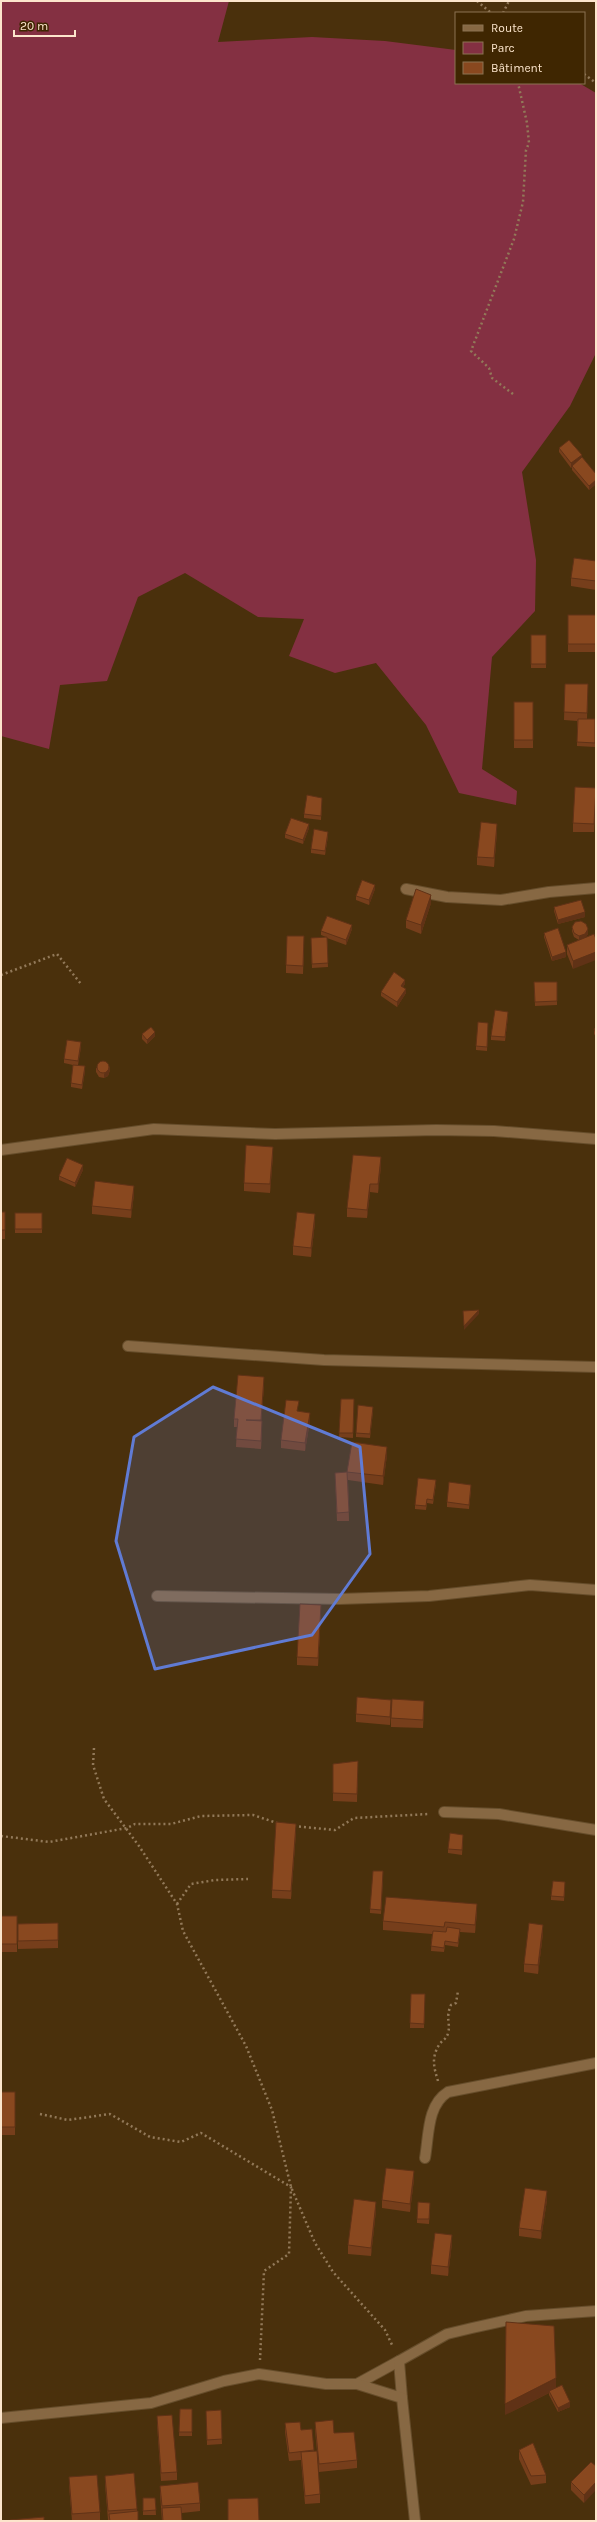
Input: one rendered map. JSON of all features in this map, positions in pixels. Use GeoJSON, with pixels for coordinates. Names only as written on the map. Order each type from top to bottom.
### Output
{"type":"FeatureCollection","features":[{"type":"Feature","properties":{"kind":"street"},"geometry":{"type":"LineString","coordinates":[[406,889],[447,897],[501,900],[549,892],[596,888]]}},
{"type":"Feature","properties":{"kind":"street"},"geometry":{"type":"LineString","coordinates":[[1,1150],[154,1129],[275,1134],[436,1130],[494,1131],[596,1139]]}},
{"type":"Feature","properties":{"kind":"street"},"geometry":{"type":"LineString","coordinates":[[128,1346],[324,1360],[596,1367]]}},
{"type":"Feature","properties":{"kind":"street"},"geometry":{"type":"LineString","coordinates":[[157,1596],[339,1599],[429,1596],[530,1585],[596,1590]]}},
{"type":"Feature","properties":{"kind":"street"},"geometry":{"type":"LineString","coordinates":[[444,1812],[499,1814],[596,1830]]}},
{"type":"Feature","properties":{"kind":"street"},"geometry":{"type":"LineString","coordinates":[[425,2158],[433,2107],[440,2097],[448,2092],[596,2063]]}},
{"type":"Feature","properties":{"kind":"street"},"geometry":{"type":"LineString","coordinates":[[357,2384],[447,2334],[526,2316],[596,2311]]}},
{"type":"Feature","properties":{"kind":"street"},"geometry":{"type":"LineString","coordinates":[[399,2361],[415,2521]]}},
{"type":"Feature","properties":{"kind":"street"},"geometry":{"type":"LineString","coordinates":[[1,2418],[151,2403],[224,2381],[259,2374],[326,2384],[357,2384],[402,2398]]}},
{"type":"Feature","properties":{"kind":"path"},"geometry":{"type":"LineString","coordinates":[[477,1],[490,12]]}},
{"type":"Feature","properties":{"kind":"path"},"geometry":{"type":"LineString","coordinates":[[504,12],[509,1]]}},
{"type":"Feature","properties":{"kind":"path"},"geometry":{"type":"LineString","coordinates":[[585,75],[596,83]]}},
{"type":"Feature","properties":{"kind":"path"},"geometry":{"type":"LineString","coordinates":[[513,394],[492,378],[489,368],[471,351],[514,239],[522,202],[526,150],[529,143],[528,123],[518,84]]}},
{"type":"Feature","properties":{"kind":"path"},"geometry":{"type":"LineString","coordinates":[[1,975],[57,954],[81,984]]}},
{"type":"Feature","properties":{"kind":"path"},"geometry":{"type":"LineString","coordinates":[[94,1748],[93,1765],[104,1799],[127,1828],[177,1904],[183,1931],[246,2046],[272,2110],[291,2187],[315,2243],[330,2266],[385,2330],[399,2361]]}},
{"type":"Feature","properties":{"kind":"path"},"geometry":{"type":"LineString","coordinates":[[290,1826],[335,1830],[354,1818],[410,1817],[444,1812]]}},
{"type":"Feature","properties":{"kind":"path"},"geometry":{"type":"LineString","coordinates":[[1,1836],[49,1842],[127,1828],[135,1824],[171,1824],[201,1816],[253,1815],[284,1825]]}},
{"type":"Feature","properties":{"kind":"path"},"geometry":{"type":"LineString","coordinates":[[177,1904],[191,1884],[215,1880],[248,1879]]}},
{"type":"Feature","properties":{"kind":"path"},"geometry":{"type":"LineString","coordinates":[[448,2092],[439,2083],[433,2064],[440,2043],[447,2038],[449,2030],[447,2013],[451,2005],[456,2003],[459,1998],[458,1991]]}},
{"type":"Feature","properties":{"kind":"path"},"geometry":{"type":"LineString","coordinates":[[40,2114],[68,2120],[110,2114],[150,2137],[181,2142],[201,2133],[291,2187]]}},
{"type":"Feature","properties":{"kind":"path"},"geometry":{"type":"LineString","coordinates":[[259,2374],[264,2271],[289,2254],[291,2187]]}},
{"type":"Feature","properties":{"kind":"highlighted area"},"geometry":{"type":"Polygon","coordinates":[[[213,1387],[360,1447],[370,1554],[312,1635],[155,1669],[116,1541],[134,1437],[213,1387]]]}},
{"type":"Feature","properties":{"kind":"green space"},"geometry":{"type":"Polygon","coordinates":[[[1,1],[229,1],[218,42],[312,37],[385,41],[455,50],[455,84],[581,84],[596,93],[596,353],[570,406],[522,472],[536,560],[535,611],[492,657],[482,769],[517,791],[516,805],[459,793],[426,725],[376,663],[335,673],[289,656],[304,619],[258,617],[185,573],[138,597],[107,681],[60,685],[49,749],[1,736],[1,1]]]}},
{"type":"Feature","properties":{"kind":"building"},"geometry":{"type":"Polygon","coordinates":[[[569,440],[582,455],[571,463],[559,448],[569,440]]]}},
{"type":"Feature","properties":{"kind":"building"},"geometry":{"type":"Polygon","coordinates":[[[582,457],[596,474],[596,480],[589,486],[572,466],[582,457]]]}},
{"type":"Feature","properties":{"kind":"building"},"geometry":{"type":"Polygon","coordinates":[[[574,558],[596,561],[596,581],[571,578],[574,558]]]}},
{"type":"Feature","properties":{"kind":"building"},"geometry":{"type":"Polygon","coordinates":[[[568,615],[596,615],[596,644],[568,644],[568,615]]]}},
{"type":"Feature","properties":{"kind":"building"},"geometry":{"type":"Polygon","coordinates":[[[531,635],[546,635],[546,664],[531,664],[531,635]]]}},
{"type":"Feature","properties":{"kind":"building"},"geometry":{"type":"Polygon","coordinates":[[[565,684],[588,684],[587,713],[564,712],[565,684]]]}},
{"type":"Feature","properties":{"kind":"building"},"geometry":{"type":"Polygon","coordinates":[[[514,702],[533,702],[533,740],[514,740],[514,702]]]}},
{"type":"Feature","properties":{"kind":"building"},"geometry":{"type":"Polygon","coordinates":[[[578,719],[595,719],[595,743],[577,742],[578,719]]]}},
{"type":"Feature","properties":{"kind":"building"},"geometry":{"type":"Polygon","coordinates":[[[575,787],[596,788],[594,824],[573,823],[575,787]]]}},
{"type":"Feature","properties":{"kind":"building"},"geometry":{"type":"Polygon","coordinates":[[[307,795],[322,798],[321,816],[304,814],[307,795]]]}},
{"type":"Feature","properties":{"kind":"building"},"geometry":{"type":"Polygon","coordinates":[[[291,818],[309,824],[303,840],[285,834],[291,818]]]}},
{"type":"Feature","properties":{"kind":"building"},"geometry":{"type":"Polygon","coordinates":[[[481,822],[497,824],[494,858],[477,857],[481,822]]]}},
{"type":"Feature","properties":{"kind":"building"},"geometry":{"type":"Polygon","coordinates":[[[314,829],[328,832],[325,851],[311,849],[314,829]]]}},
{"type":"Feature","properties":{"kind":"building"},"geometry":{"type":"Polygon","coordinates":[[[362,880],[375,885],[369,900],[356,896],[362,880]]]}},
{"type":"Feature","properties":{"kind":"building"},"geometry":{"type":"Polygon","coordinates":[[[416,889],[431,895],[421,925],[406,920],[416,889]]]}},
{"type":"Feature","properties":{"kind":"building"},"geometry":{"type":"Polygon","coordinates":[[[581,900],[585,912],[558,920],[554,907],[581,900]]]}},
{"type":"Feature","properties":{"kind":"building"},"geometry":{"type":"Polygon","coordinates":[[[327,916],[352,925],[346,940],[321,931],[327,916]]]}},
{"type":"Feature","properties":{"kind":"building"},"geometry":{"type":"Polygon","coordinates":[[[581,921],[586,924],[588,929],[585,934],[579,936],[574,933],[572,927],[575,922],[581,921]]]}},
{"type":"Feature","properties":{"kind":"building"},"geometry":{"type":"Polygon","coordinates":[[[558,928],[566,952],[552,957],[544,933],[558,928]]]}},
{"type":"Feature","properties":{"kind":"building"},"geometry":{"type":"Polygon","coordinates":[[[594,934],[596,939],[596,952],[573,961],[567,945],[594,934]]]}},
{"type":"Feature","properties":{"kind":"building"},"geometry":{"type":"Polygon","coordinates":[[[287,936],[304,936],[303,966],[286,965],[287,936]]]}},
{"type":"Feature","properties":{"kind":"building"},"geometry":{"type":"Polygon","coordinates":[[[327,937],[328,963],[312,964],[311,938],[327,937]]]}},
{"type":"Feature","properties":{"kind":"building"},"geometry":{"type":"Polygon","coordinates":[[[394,972],[405,980],[401,986],[406,989],[397,1002],[381,992],[394,972]]]}},
{"type":"Feature","properties":{"kind":"building"},"geometry":{"type":"Polygon","coordinates":[[[534,982],[557,982],[557,1001],[535,1002],[534,982]]]}},
{"type":"Feature","properties":{"kind":"building"},"geometry":{"type":"Polygon","coordinates":[[[495,1010],[508,1012],[505,1037],[491,1036],[495,1010]]]}},
{"type":"Feature","properties":{"kind":"building"},"geometry":{"type":"Polygon","coordinates":[[[478,1022],[488,1023],[487,1047],[476,1046],[478,1022]]]}},
{"type":"Feature","properties":{"kind":"building"},"geometry":{"type":"Polygon","coordinates":[[[151,1027],[155,1032],[147,1040],[142,1034],[151,1027]]]}},
{"type":"Feature","properties":{"kind":"building"},"geometry":{"type":"Polygon","coordinates":[[[67,1040],[81,1042],[78,1061],[64,1059],[67,1040]]]}},
{"type":"Feature","properties":{"kind":"building"},"geometry":{"type":"Polygon","coordinates":[[[105,1061],[108,1062],[108,1072],[101,1073],[98,1072],[97,1065],[98,1062],[105,1061]]]}},
{"type":"Feature","properties":{"kind":"building"},"geometry":{"type":"Polygon","coordinates":[[[73,1065],[85,1066],[82,1085],[71,1083],[73,1065]]]}},
{"type":"Feature","properties":{"kind":"building"},"geometry":{"type":"Polygon","coordinates":[[[246,1145],[273,1147],[270,1184],[244,1183],[246,1145]]]}},
{"type":"Feature","properties":{"kind":"building"},"geometry":{"type":"Polygon","coordinates":[[[353,1155],[381,1157],[378,1184],[370,1184],[367,1210],[347,1208],[353,1155]]]}},
{"type":"Feature","properties":{"kind":"building"},"geometry":{"type":"Polygon","coordinates":[[[67,1158],[83,1165],[75,1183],[59,1176],[67,1158]]]}},
{"type":"Feature","properties":{"kind":"building"},"geometry":{"type":"Polygon","coordinates":[[[95,1181],[134,1186],[131,1210],[92,1206],[95,1181]]]}},
{"type":"Feature","properties":{"kind":"building"},"geometry":{"type":"Polygon","coordinates":[[[1,1212],[5,1212],[5,1230],[1,1230],[1,1212]]]}},
{"type":"Feature","properties":{"kind":"building"},"geometry":{"type":"Polygon","coordinates":[[[297,1212],[315,1214],[311,1248],[293,1246],[297,1212]]]}},
{"type":"Feature","properties":{"kind":"building"},"geometry":{"type":"Polygon","coordinates":[[[15,1213],[42,1213],[42,1229],[15,1229],[15,1213]]]}},
{"type":"Feature","properties":{"kind":"building"},"geometry":{"type":"Polygon","coordinates":[[[479,1310],[464,1326],[463,1311],[479,1310]]]}},
{"type":"Feature","properties":{"kind":"building"},"geometry":{"type":"Polygon","coordinates":[[[238,1375],[264,1377],[261,1420],[246,1420],[262,1421],[261,1441],[236,1439],[238,1419],[234,1419],[238,1375]]]}},
{"type":"Feature","properties":{"kind":"building"},"geometry":{"type":"Polygon","coordinates":[[[341,1399],[354,1399],[353,1433],[339,1433],[341,1399]]]}},
{"type":"Feature","properties":{"kind":"building"},"geometry":{"type":"Polygon","coordinates":[[[286,1400],[299,1401],[297,1411],[310,1413],[305,1443],[281,1440],[286,1400]]]}},
{"type":"Feature","properties":{"kind":"building"},"geometry":{"type":"Polygon","coordinates":[[[358,1405],[373,1407],[370,1434],[356,1433],[358,1405]]]}},
{"type":"Feature","properties":{"kind":"building"},"geometry":{"type":"Polygon","coordinates":[[[352,1442],[387,1447],[383,1476],[347,1472],[352,1442]]]}},
{"type":"Feature","properties":{"kind":"building"},"geometry":{"type":"Polygon","coordinates":[[[347,1472],[349,1512],[337,1513],[335,1473],[347,1472]]]}},
{"type":"Feature","properties":{"kind":"building"},"geometry":{"type":"Polygon","coordinates":[[[418,1478],[436,1480],[433,1500],[427,1499],[426,1506],[415,1505],[418,1478]]]}},
{"type":"Feature","properties":{"kind":"building"},"geometry":{"type":"Polygon","coordinates":[[[449,1482],[471,1485],[469,1505],[447,1502],[449,1482]]]}},
{"type":"Feature","properties":{"kind":"building"},"geometry":{"type":"Polygon","coordinates":[[[300,1604],[321,1605],[318,1658],[297,1657],[300,1604]]]}},
{"type":"Feature","properties":{"kind":"building"},"geometry":{"type":"Polygon","coordinates":[[[357,1697],[391,1700],[390,1717],[356,1714],[357,1697]]]}},
{"type":"Feature","properties":{"kind":"building"},"geometry":{"type":"Polygon","coordinates":[[[392,1699],[424,1701],[423,1720],[391,1718],[392,1699]]]}},
{"type":"Feature","properties":{"kind":"building"},"geometry":{"type":"Polygon","coordinates":[[[358,1761],[357,1794],[333,1793],[333,1764],[358,1761]]]}},
{"type":"Feature","properties":{"kind":"building"},"geometry":{"type":"Polygon","coordinates":[[[276,1822],[296,1824],[291,1891],[272,1890],[276,1822]]]}},
{"type":"Feature","properties":{"kind":"building"},"geometry":{"type":"Polygon","coordinates":[[[450,1833],[463,1835],[462,1850],[448,1849],[450,1833]]]}},
{"type":"Feature","properties":{"kind":"building"},"geometry":{"type":"Polygon","coordinates":[[[373,1871],[383,1871],[381,1910],[370,1909],[373,1871]]]}},
{"type":"Feature","properties":{"kind":"building"},"geometry":{"type":"Polygon","coordinates":[[[553,1881],[565,1882],[564,1897],[551,1896],[553,1881]]]}},
{"type":"Feature","properties":{"kind":"building"},"geometry":{"type":"Polygon","coordinates":[[[386,1897],[477,1904],[475,1925],[445,1922],[444,1927],[383,1921],[386,1897]]]}},
{"type":"Feature","properties":{"kind":"building"},"geometry":{"type":"Polygon","coordinates":[[[1,1916],[17,1916],[17,1944],[1,1944],[1,1916]]]}},
{"type":"Feature","properties":{"kind":"building"},"geometry":{"type":"Polygon","coordinates":[[[58,1923],[58,1940],[18,1941],[18,1924],[58,1923]]]}},
{"type":"Feature","properties":{"kind":"building"},"geometry":{"type":"Polygon","coordinates":[[[529,1923],[543,1925],[538,1965],[524,1964],[529,1923]]]}},
{"type":"Feature","properties":{"kind":"building"},"geometry":{"type":"Polygon","coordinates":[[[447,1927],[460,1929],[458,1943],[445,1941],[444,1948],[431,1946],[433,1931],[446,1932],[447,1927]]]}},
{"type":"Feature","properties":{"kind":"building"},"geometry":{"type":"Polygon","coordinates":[[[411,1994],[425,1994],[424,2024],[410,2023],[411,1994]]]}},
{"type":"Feature","properties":{"kind":"building"},"geometry":{"type":"Polygon","coordinates":[[[1,2092],[15,2092],[15,2127],[1,2127],[1,2092]]]}},
{"type":"Feature","properties":{"kind":"building"},"geometry":{"type":"Polygon","coordinates":[[[386,2168],[414,2171],[410,2204],[382,2200],[386,2168]]]}},
{"type":"Feature","properties":{"kind":"building"},"geometry":{"type":"Polygon","coordinates":[[[525,2188],[547,2191],[541,2231],[519,2228],[525,2188]]]}},
{"type":"Feature","properties":{"kind":"building"},"geometry":{"type":"Polygon","coordinates":[[[354,2199],[376,2202],[371,2248],[348,2245],[354,2199]]]}},
{"type":"Feature","properties":{"kind":"building"},"geometry":{"type":"Polygon","coordinates":[[[418,2202],[430,2203],[429,2219],[417,2219],[418,2202]]]}},
{"type":"Feature","properties":{"kind":"building"},"geometry":{"type":"Polygon","coordinates":[[[435,2233],[452,2235],[448,2267],[431,2265],[435,2233]]]}},
{"type":"Feature","properties":{"kind":"building"},"geometry":{"type":"Polygon","coordinates":[[[506,2322],[554,2326],[556,2378],[505,2404],[506,2322]]]}},
{"type":"Feature","properties":{"kind":"building"},"geometry":{"type":"Polygon","coordinates":[[[562,2385],[570,2402],[558,2408],[549,2391],[562,2385]]]}},
{"type":"Feature","properties":{"kind":"building"},"geometry":{"type":"Polygon","coordinates":[[[180,2409],[192,2409],[192,2432],[179,2432],[180,2409]]]}},
{"type":"Feature","properties":{"kind":"building"},"geometry":{"type":"Polygon","coordinates":[[[221,2410],[222,2439],[207,2440],[206,2411],[221,2410]]]}},
{"type":"Feature","properties":{"kind":"building"},"geometry":{"type":"Polygon","coordinates":[[[172,2415],[177,2472],[161,2473],[157,2416],[172,2415]]]}},
{"type":"Feature","properties":{"kind":"building"},"geometry":{"type":"Polygon","coordinates":[[[333,2420],[334,2433],[354,2432],[357,2460],[319,2464],[315,2422],[333,2420]]]}},
{"type":"Feature","properties":{"kind":"building"},"geometry":{"type":"Polygon","coordinates":[[[300,2422],[301,2430],[312,2429],[314,2450],[289,2453],[285,2423],[300,2422]]]}},
{"type":"Feature","properties":{"kind":"building"},"geometry":{"type":"Polygon","coordinates":[[[533,2443],[546,2475],[531,2476],[519,2450],[533,2443]]]}},
{"type":"Feature","properties":{"kind":"building"},"geometry":{"type":"Polygon","coordinates":[[[317,2451],[320,2494],[305,2496],[301,2452],[317,2451]]]}},
{"type":"Feature","properties":{"kind":"building"},"geometry":{"type":"Polygon","coordinates":[[[591,2462],[596,2466],[596,2482],[584,2495],[571,2482],[591,2462]]]}},
{"type":"Feature","properties":{"kind":"building"},"geometry":{"type":"Polygon","coordinates":[[[134,2473],[137,2509],[108,2511],[105,2476],[134,2473]]]}},
{"type":"Feature","properties":{"kind":"building"},"geometry":{"type":"Polygon","coordinates":[[[97,2475],[100,2512],[72,2514],[69,2477],[97,2475]]]}},
{"type":"Feature","properties":{"kind":"building"},"geometry":{"type":"Polygon","coordinates":[[[198,2482],[200,2503],[162,2506],[160,2486],[198,2482]]]}},
{"type":"Feature","properties":{"kind":"building"},"geometry":{"type":"Polygon","coordinates":[[[143,2498],[155,2498],[156,2510],[143,2511],[143,2498]]]}},
{"type":"Feature","properties":{"kind":"building"},"geometry":{"type":"Polygon","coordinates":[[[258,2498],[259,2521],[228,2521],[228,2499],[258,2498]]]}},
{"type":"Feature","properties":{"kind":"building"},"geometry":{"type":"Polygon","coordinates":[[[181,2507],[182,2521],[163,2521],[162,2508],[181,2507]]]}},
{"type":"Feature","properties":{"kind":"building"},"geometry":{"type":"Polygon","coordinates":[[[138,2511],[138,2521],[110,2521],[109,2514],[138,2511]]]}},
{"type":"Feature","properties":{"kind":"building"},"geometry":{"type":"Polygon","coordinates":[[[44,2517],[44,2521],[10,2521],[10,2520],[44,2517]]]}}]}
